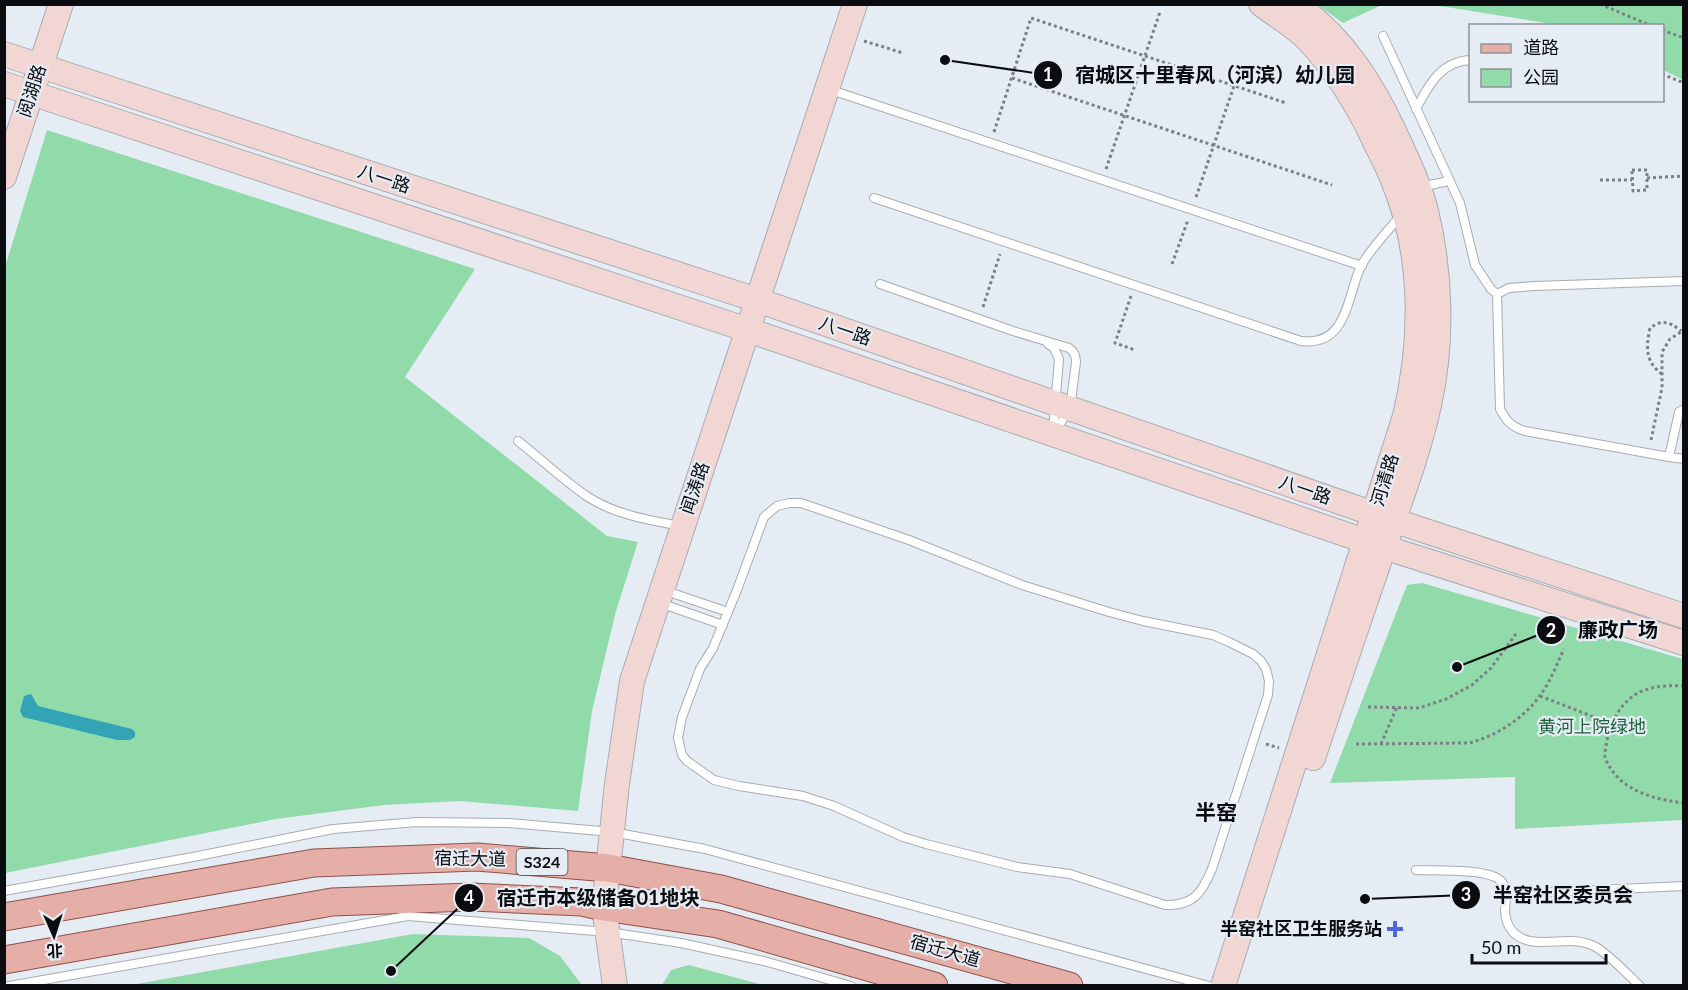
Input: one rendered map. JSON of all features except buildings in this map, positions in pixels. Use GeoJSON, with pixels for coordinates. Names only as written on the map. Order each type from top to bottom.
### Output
{"type":"FeatureCollection","features":[{"type":"Feature","properties":{"kind":"main road","name":"阅湖路"},"geometry":{"type":"LineString","coordinates":[[4,177],[61,4]]}},
{"type":"Feature","properties":{"kind":"main road","name":"闻涛路"},"geometry":{"type":"LineString","coordinates":[[615,986],[606,920],[608,868],[632,681],[855,4]]}},
{"type":"Feature","properties":{"kind":"main road","name":"河清路"},"geometry":{"type":"LineString","coordinates":[[1222,986],[1384,517],[1415,362],[1418,302],[1411,243],[1395,184],[1363,116],[1338,77],[1306,38],[1261,4]]}},
{"type":"Feature","properties":{"kind":"main road","name":"河清路"},"geometry":{"type":"LineString","coordinates":[[1295,4],[1313,17],[1344,49],[1379,100],[1411,168],[1426,211],[1436,288],[1437,349],[1429,405],[1410,473],[1384,517]]}},
{"type":"Feature","properties":{"kind":"main road","name":"八一路"},"geometry":{"type":"LineString","coordinates":[[4,54],[756,300],[1384,517],[1683,616]]}},
{"type":"Feature","properties":{"kind":"main road","name":"八一路"},"geometry":{"type":"LineString","coordinates":[[4,84],[748,330],[1375,544],[1683,643]]}},
{"type":"Feature","properties":{"kind":"main road","name":"河清路"},"geometry":{"type":"LineString","coordinates":[[1239,986],[1297,806],[1375,544]]}},
{"type":"Feature","properties":{"kind":"main road","name":"宿迁大道"},"geometry":{"type":"LineString","coordinates":[[4,917],[314,863],[477,857],[608,868],[721,889],[1069,986]]}},
{"type":"Feature","properties":{"kind":"main road","name":"宿迁大道"},"geometry":{"type":"LineString","coordinates":[[4,960],[332,902],[471,897],[582,902],[606,920],[718,924],[934,986]]}},
{"type":"Feature","properties":{"kind":"lane"},"geometry":{"type":"LineString","coordinates":[[1383,36],[1460,203],[1475,265],[1491,290],[1497,294]]}},
{"type":"Feature","properties":{"kind":"lane"},"geometry":{"type":"LineString","coordinates":[[1416,109],[1431,81],[1442,69],[1460,61],[1469,60]]}},
{"type":"Feature","properties":{"kind":"lane"},"geometry":{"type":"LineString","coordinates":[[827,88],[1362,266]]}},
{"type":"Feature","properties":{"kind":"lane"},"geometry":{"type":"LineString","coordinates":[[1418,188],[1449,181]]}},
{"type":"Feature","properties":{"kind":"lane"},"geometry":{"type":"LineString","coordinates":[[874,198],[1312,343],[1329,334],[1344,319],[1362,266],[1403,212]]}},
{"type":"Feature","properties":{"kind":"lane"},"geometry":{"type":"LineString","coordinates":[[1497,294],[1509,288],[1683,280]]}},
{"type":"Feature","properties":{"kind":"lane"},"geometry":{"type":"LineString","coordinates":[[880,284],[1069,348],[1076,355],[1063,406],[1052,434]]}},
{"type":"Feature","properties":{"kind":"lane"},"geometry":{"type":"LineString","coordinates":[[1497,294],[1500,409],[1505,418],[1515,427],[1683,459]]}},
{"type":"Feature","properties":{"kind":"lane"},"geometry":{"type":"LineString","coordinates":[[1043,340],[1054,348],[1059,359],[1063,406],[1052,434]]}},
{"type":"Feature","properties":{"kind":"lane"},"geometry":{"type":"LineString","coordinates":[[1669,457],[1679,412],[1683,409]]}},
{"type":"Feature","properties":{"kind":"lane"},"geometry":{"type":"LineString","coordinates":[[518,441],[588,497],[606,507],[632,517],[682,526]]}},
{"type":"Feature","properties":{"kind":"lane"},"geometry":{"type":"LineString","coordinates":[[801,503],[909,540],[1022,585],[1135,619],[1213,635],[1253,654],[1266,669],[1269,681],[1268,694],[1206,883],[1199,894],[1190,900],[1177,905],[1165,905],[1070,874],[1017,867],[926,844],[894,833],[834,806],[803,796],[714,780],[687,761],[682,755],[678,738],[682,717],[700,669],[723,625],[764,517],[777,506],[801,503]]}},
{"type":"Feature","properties":{"kind":"lane"},"geometry":{"type":"LineString","coordinates":[[659,596],[728,612]]}},
{"type":"Feature","properties":{"kind":"lane"},"geometry":{"type":"LineString","coordinates":[[659,596],[723,625]]}},
{"type":"Feature","properties":{"kind":"lane"},"geometry":{"type":"LineString","coordinates":[[4,891],[333,829],[417,822],[497,823],[612,832],[705,849],[1209,986]]}},
{"type":"Feature","properties":{"kind":"lane"},"geometry":{"type":"LineString","coordinates":[[1416,870],[1470,871],[1501,880],[1508,894],[1505,902],[1505,919],[1513,933],[1529,941],[1580,941],[1596,947],[1640,986]]}},
{"type":"Feature","properties":{"kind":"lane"},"geometry":{"type":"LineString","coordinates":[[1508,894],[1683,886]]}},
{"type":"Feature","properties":{"kind":"lane"},"geometry":{"type":"LineString","coordinates":[[9,986],[408,916],[606,920],[681,943],[764,961],[850,986]]}},
{"type":"Feature","properties":{"kind":"path"},"geometry":{"type":"LineString","coordinates":[[1600,4],[1647,24]]}},
{"type":"Feature","properties":{"kind":"path"},"geometry":{"type":"LineString","coordinates":[[1102,180],[1160,12]]}},
{"type":"Feature","properties":{"kind":"path"},"geometry":{"type":"LineString","coordinates":[[990,142],[1031,18],[1286,103]]}},
{"type":"Feature","properties":{"kind":"path"},"geometry":{"type":"LineString","coordinates":[[1664,31],[1683,38]]}},
{"type":"Feature","properties":{"kind":"path"},"geometry":{"type":"LineString","coordinates":[[845,36],[903,53]]}},
{"type":"Feature","properties":{"kind":"path"},"geometry":{"type":"LineString","coordinates":[[1664,75],[1683,83]]}},
{"type":"Feature","properties":{"kind":"path"},"geometry":{"type":"LineString","coordinates":[[1012,78],[1332,185]]}},
{"type":"Feature","properties":{"kind":"path"},"geometry":{"type":"LineString","coordinates":[[1172,264],[1234,86]]}},
{"type":"Feature","properties":{"kind":"path"},"geometry":{"type":"LineString","coordinates":[[1632,170],[1647,170],[1647,190],[1633,191],[1632,180],[1632,170]]}},
{"type":"Feature","properties":{"kind":"path"},"geometry":{"type":"LineString","coordinates":[[1647,178],[1683,176]]}},
{"type":"Feature","properties":{"kind":"path"},"geometry":{"type":"LineString","coordinates":[[1600,180],[1632,180]]}},
{"type":"Feature","properties":{"kind":"path"},"geometry":{"type":"LineString","coordinates":[[978,317],[1004,242]]}},
{"type":"Feature","properties":{"kind":"path"},"geometry":{"type":"LineString","coordinates":[[1134,285],[1115,343],[1135,350]]}},
{"type":"Feature","properties":{"kind":"path"},"geometry":{"type":"LineString","coordinates":[[1648,453],[1662,388],[1663,374],[1662,352],[1670,339],[1682,331],[1674,324],[1665,321],[1657,322],[1650,328],[1648,352],[1652,367],[1663,374]]}},
{"type":"Feature","properties":{"kind":"path"},"geometry":{"type":"LineString","coordinates":[[1368,707],[1419,708],[1446,699],[1472,685],[1491,668],[1516,634]]}},
{"type":"Feature","properties":{"kind":"path"},"geometry":{"type":"LineString","coordinates":[[1356,744],[1469,742],[1482,739],[1505,727],[1526,712],[1540,696],[1564,648]]}},
{"type":"Feature","properties":{"kind":"path"},"geometry":{"type":"LineString","coordinates":[[1683,686],[1671,685],[1641,691],[1618,711],[1607,734],[1605,758],[1618,778],[1638,792],[1657,800],[1683,803]]}},
{"type":"Feature","properties":{"kind":"path"},"geometry":{"type":"LineString","coordinates":[[1540,696],[1612,724]]}},
{"type":"Feature","properties":{"kind":"path"},"geometry":{"type":"LineString","coordinates":[[1381,744],[1397,707]]}},
{"type":"Feature","properties":{"kind":"green space"},"geometry":{"type":"Polygon","coordinates":[[[1318,5],[1382,5],[1343,23],[1318,5]]]}},
{"type":"Feature","properties":{"kind":"green space"},"geometry":{"type":"Polygon","coordinates":[[[1434,5],[1683,5],[1683,80],[1664,70],[1664,24],[1552,24],[1434,5]]]}},
{"type":"Feature","properties":{"kind":"green space"},"geometry":{"type":"Polygon","coordinates":[[[47,130],[475,269],[405,377],[607,536],[638,542],[616,611],[592,711],[578,811],[459,801],[384,805],[276,819],[5,873],[5,267],[47,130]]]}},
{"type":"Feature","properties":{"kind":"green space","name":"黄河上院绿地"},"geometry":{"type":"Polygon","coordinates":[[[1422,583],[1683,659],[1683,820],[1515,829],[1515,777],[1330,783],[1407,585],[1422,583]]]}},
{"type":"Feature","properties":{"kind":"green space"},"geometry":{"type":"Polygon","coordinates":[[[413,934],[529,938],[560,956],[582,985],[131,985],[413,934]]]}},
{"type":"Feature","properties":{"kind":"green space"},"geometry":{"type":"Polygon","coordinates":[[[689,965],[763,985],[662,985],[671,970],[689,965]]]}},
{"type":"Feature","properties":{"kind":"water"},"geometry":{"type":"Polygon","coordinates":[[[31,694],[38,706],[132,729],[135,737],[130,740],[117,740],[23,717],[20,711],[24,696],[31,694]]]}},
{"type":"Feature","properties":{"kind":"place","name":"宿城区十里春风（河滨）幼儿园"},"geometry":{"type":"Point","coordinates":[945,60]}},
{"type":"Feature","properties":{"kind":"place","name":"廉政广场"},"geometry":{"type":"Point","coordinates":[1457,667]}},
{"type":"Feature","properties":{"kind":"place","name":"半窑社区委员会"},"geometry":{"type":"Point","coordinates":[1365,899]}},
{"type":"Feature","properties":{"kind":"place","name":"半窑社区卫生服务站"},"geometry":{"type":"Point","coordinates":[1395,929]}},
{"type":"Feature","properties":{"kind":"place","name":"宿迁市本级储备01地块"},"geometry":{"type":"Point","coordinates":[391,971]}},
{"type":"Feature","properties":{"kind":"district","name":"半窑"},"geometry":{"type":"Point","coordinates":[1216,813]}}]}
